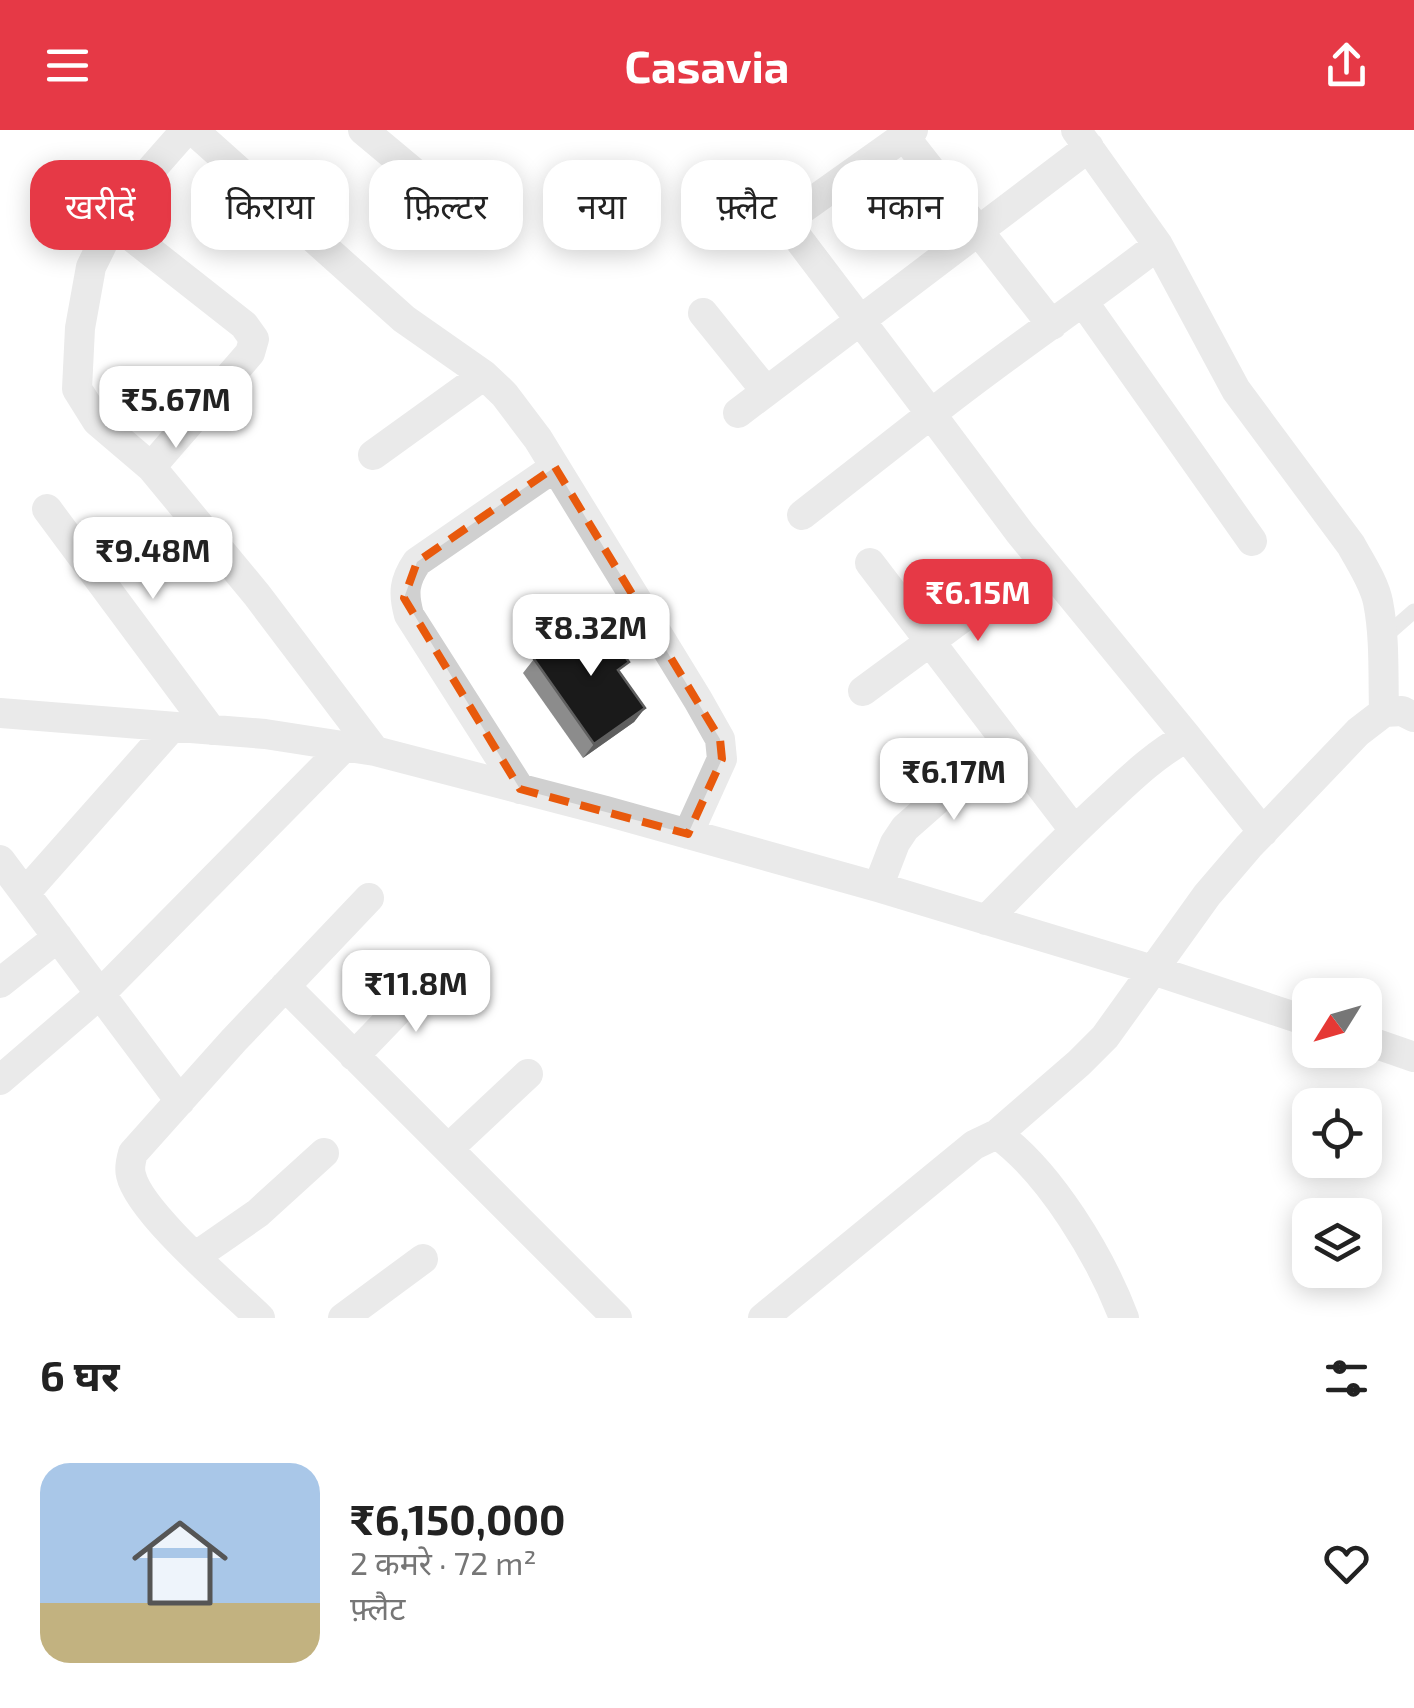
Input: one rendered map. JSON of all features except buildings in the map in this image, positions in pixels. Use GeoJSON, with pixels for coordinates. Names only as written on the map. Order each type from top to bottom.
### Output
{"type":"FeatureCollection","features":[{"type":"Feature","properties":{"kind":"street"},"geometry":{"type":"LineString","coordinates":[[162,160],[190,130],[404,319],[484,375],[504,394],[556,467],[720,739],[722,759],[688,834]]}},
{"type":"Feature","properties":{"kind":"street"},"geometry":{"type":"LineString","coordinates":[[363,130],[399,160]]}},
{"type":"Feature","properties":{"kind":"street"},"geometry":{"type":"LineString","coordinates":[[1052,325],[909,133],[785,221],[1020,533],[1263,832]]}},
{"type":"Feature","properties":{"kind":"street"},"geometry":{"type":"LineString","coordinates":[[738,412],[979,230],[1083,139],[1158,245],[1236,390],[1351,545],[1378,598],[1382,640],[1404,710],[1358,732],[1263,832],[1208,895],[1105,1037],[1078,1063],[997,1134],[974,1145],[763,1318]]}},
{"type":"Feature","properties":{"kind":"street"},"geometry":{"type":"LineString","coordinates":[[802,514],[987,370],[1084,303],[1158,245]]}},
{"type":"Feature","properties":{"kind":"street"},"geometry":{"type":"LineString","coordinates":[[100,250],[92,267],[80,328],[77,389],[98,421],[151,467],[257,595],[375,751]]}},
{"type":"Feature","properties":{"kind":"street"},"geometry":{"type":"LineString","coordinates":[[148,250],[244,326],[254,339],[250,353],[151,467]]}},
{"type":"Feature","properties":{"kind":"street"},"geometry":{"type":"LineString","coordinates":[[1084,303],[1252,541]]}},
{"type":"Feature","properties":{"kind":"street"},"geometry":{"type":"LineString","coordinates":[[703,313],[766,391]]}},
{"type":"Feature","properties":{"kind":"street"},"geometry":{"type":"LineString","coordinates":[[373,455],[484,375]]}},
{"type":"Feature","properties":{"kind":"street"},"geometry":{"type":"LineString","coordinates":[[520,788],[410,615],[404,598],[406,578],[417,562],[556,467]]}},
{"type":"Feature","properties":{"kind":"street"},"geometry":{"type":"LineString","coordinates":[[47,509],[211,730]]}},
{"type":"Feature","properties":{"kind":"street"},"geometry":{"type":"LineString","coordinates":[[870,563],[1074,830]]}},
{"type":"Feature","properties":{"kind":"street"},"geometry":{"type":"LineString","coordinates":[[864,691],[992,596]]}},
{"type":"Feature","properties":{"kind":"street"},"geometry":{"type":"LineString","coordinates":[[0,714],[265,734],[375,751],[878,887],[1292,1016]]}},
{"type":"Feature","properties":{"kind":"street"},"geometry":{"type":"LineString","coordinates":[[25,893],[172,727]]}},
{"type":"Feature","properties":{"kind":"street"},"geometry":{"type":"LineString","coordinates":[[986,920],[1136,773],[1186,737]]}},
{"type":"Feature","properties":{"kind":"street"},"geometry":{"type":"LineString","coordinates":[[878,887],[905,828],[1004,741]]}},
{"type":"Feature","properties":{"kind":"street"},"geometry":{"type":"LineString","coordinates":[[0,1080],[100,994],[344,746]]}},
{"type":"Feature","properties":{"kind":"street"},"geometry":{"type":"LineString","coordinates":[[0,860],[180,1100]]}},
{"type":"Feature","properties":{"kind":"street"},"geometry":{"type":"LineString","coordinates":[[260,1318],[159,1221],[135,1188],[129,1171],[132,1152],[369,898]]}},
{"type":"Feature","properties":{"kind":"street"},"geometry":{"type":"LineString","coordinates":[[0,984],[58,938]]}},
{"type":"Feature","properties":{"kind":"street"},"geometry":{"type":"LineString","coordinates":[[354,1056],[436,972]]}},
{"type":"Feature","properties":{"kind":"street"},"geometry":{"type":"LineString","coordinates":[[285,986],[617,1318]]}},
{"type":"Feature","properties":{"kind":"street"},"geometry":{"type":"LineString","coordinates":[[1382,1046],[1414,1056]]}},
{"type":"Feature","properties":{"kind":"street"},"geometry":{"type":"LineString","coordinates":[[448,1149],[528,1074]]}},
{"type":"Feature","properties":{"kind":"street"},"geometry":{"type":"LineString","coordinates":[[997,1134],[1031,1163],[1058,1198],[1112,1285],[1124,1318]]}},
{"type":"Feature","properties":{"kind":"street"},"geometry":{"type":"LineString","coordinates":[[196,1256],[258,1213],[324,1154]]}},
{"type":"Feature","properties":{"kind":"street"},"geometry":{"type":"LineString","coordinates":[[343,1318],[423,1259]]}},
{"type":"Feature","properties":{"kind":"lane"},"geometry":{"type":"LineString","coordinates":[[1382,640],[1414,611]]}},
{"type":"Feature","properties":{"kind":"highlighted area"},"geometry":{"type":"Polygon","coordinates":[[[555,467],[720,739],[722,759],[688,834],[520,789],[404,598],[417,562],[555,467]]]}}]}
